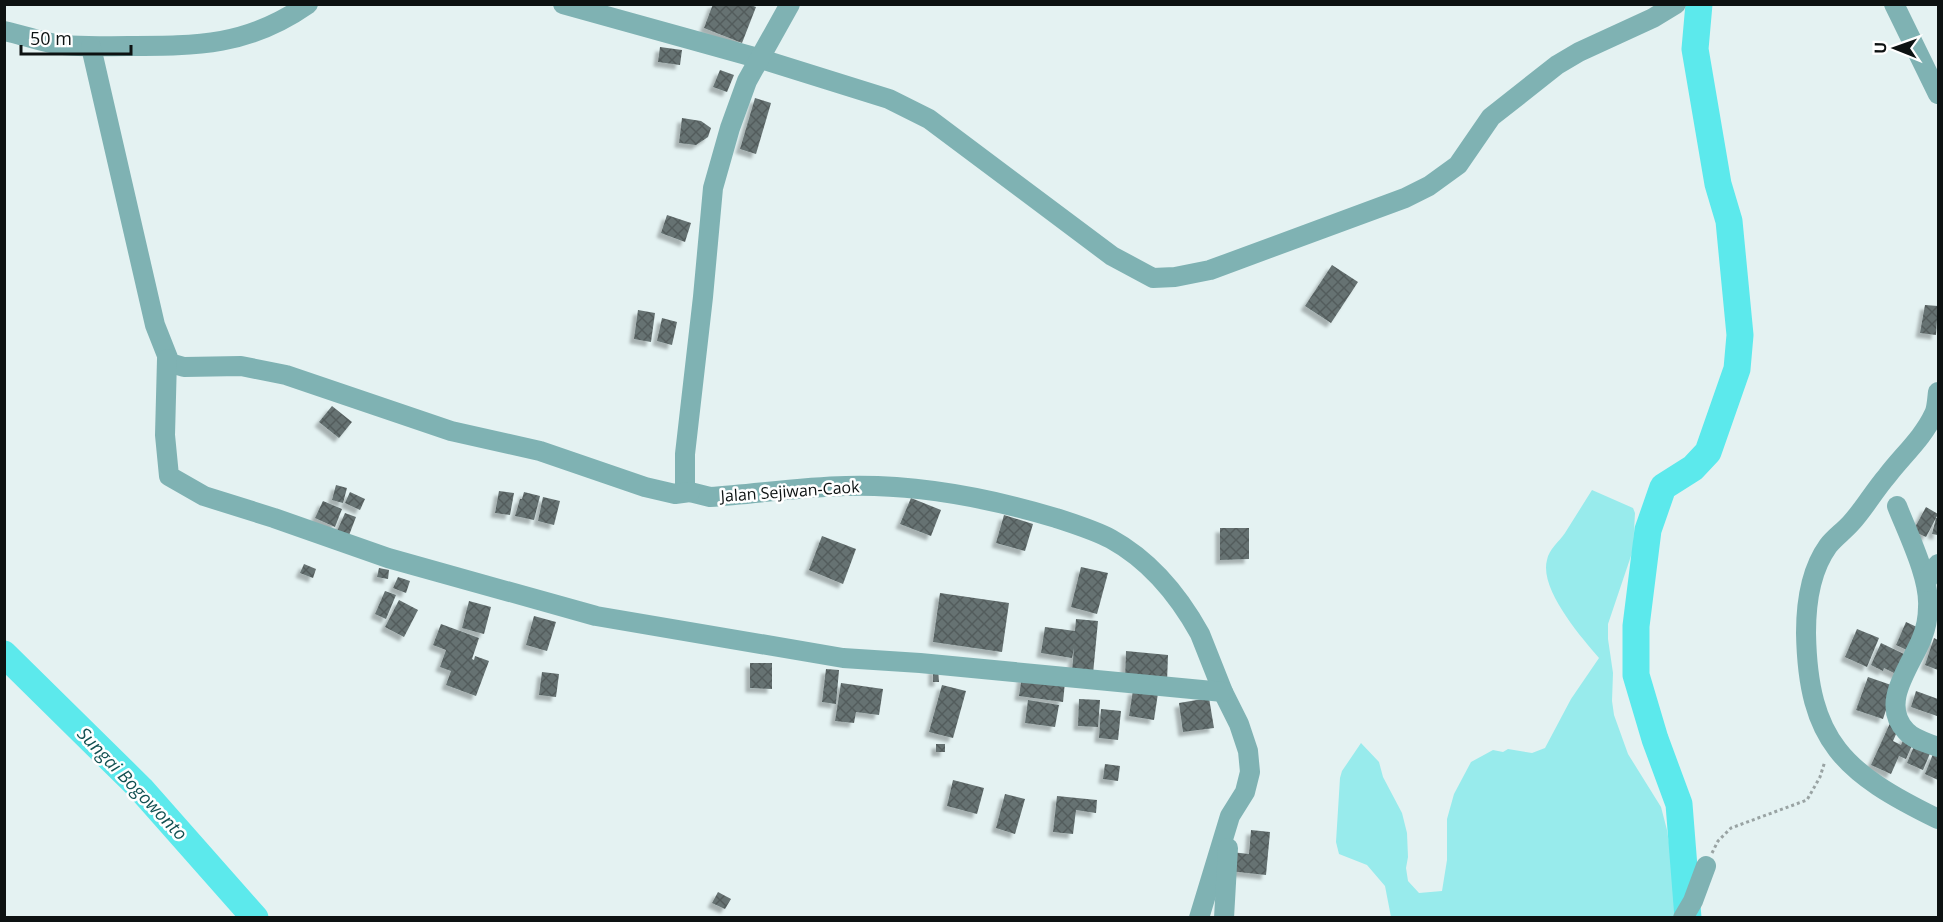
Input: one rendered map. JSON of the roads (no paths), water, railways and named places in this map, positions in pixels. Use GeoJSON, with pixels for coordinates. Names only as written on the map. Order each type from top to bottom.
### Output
{"type":"FeatureCollection","features":[{"type":"Feature","properties":{"kind":"street"},"geometry":{"type":"LineString","coordinates":[[4,31],[60,45],[177,46],[256,34],[279,24],[309,4]]}},
{"type":"Feature","properties":{"kind":"street"},"geometry":{"type":"LineString","coordinates":[[563,4],[765,52],[889,99],[929,119],[1112,256],[1153,278],[1175,278],[1210,270],[1405,198],[1430,186],[1458,165],[1491,117],[1536,80],[1579,52],[1653,18],[1676,4]]}},
{"type":"Feature","properties":{"kind":"street"},"geometry":{"type":"LineString","coordinates":[[690,492],[685,488],[685,454],[704,297],[713,188],[742,95],[790,4]]}},
{"type":"Feature","properties":{"kind":"street"},"geometry":{"type":"LineString","coordinates":[[1894,4],[1938,94]]}},
{"type":"Feature","properties":{"kind":"street"},"geometry":{"type":"LineString","coordinates":[[90,47],[155,325],[167,359],[165,435],[169,476],[204,496],[388,558],[596,616],[843,658],[920,663],[1223,692]]}},
{"type":"Feature","properties":{"kind":"street","name":"Jalan Sejiwan-Caok"},"geometry":{"type":"LineString","coordinates":[[167,359],[178,367],[241,366],[286,375],[451,431],[540,451],[675,494],[690,492],[710,496],[816,487],[891,488],[938,493],[1005,505],[1077,525],[1109,538],[1135,555],[1157,575],[1191,618],[1200,634],[1223,692],[1239,724],[1248,751],[1250,772],[1245,792],[1230,816]]}},
{"type":"Feature","properties":{"kind":"street"},"geometry":{"type":"LineString","coordinates":[[1938,392],[1935,413],[1910,449],[1851,523],[1829,545],[1815,567],[1806,619],[1810,687],[1830,742],[1869,781],[1938,819]]}},
{"type":"Feature","properties":{"kind":"street"},"geometry":{"type":"LineString","coordinates":[[1898,506],[1926,582],[1932,625],[1923,637],[1899,683],[1897,717],[1906,731],[1916,739],[1938,747]]}},
{"type":"Feature","properties":{"kind":"street"},"geometry":{"type":"LineString","coordinates":[[1926,582],[1938,564]]}},
{"type":"Feature","properties":{"kind":"street"},"geometry":{"type":"LineString","coordinates":[[1199,918],[1230,816]]}},
{"type":"Feature","properties":{"kind":"street"},"geometry":{"type":"LineString","coordinates":[[1224,918],[1230,816]]}},
{"type":"Feature","properties":{"kind":"street"},"geometry":{"type":"LineString","coordinates":[[1683,918],[1706,866]]}},
{"type":"Feature","properties":{"kind":"waterway"},"geometry":{"type":"LineString","coordinates":[[1688,918],[1679,804],[1655,739],[1636,675],[1636,626],[1648,530],[1663,487],[1693,468],[1708,452],[1737,369],[1740,335],[1729,221],[1718,184],[1695,49],[1699,4]]}},
{"type":"Feature","properties":{"kind":"waterway","name":"Sungai Bogowonto"},"geometry":{"type":"LineString","coordinates":[[4,654],[141,789],[255,918]]}}]}
